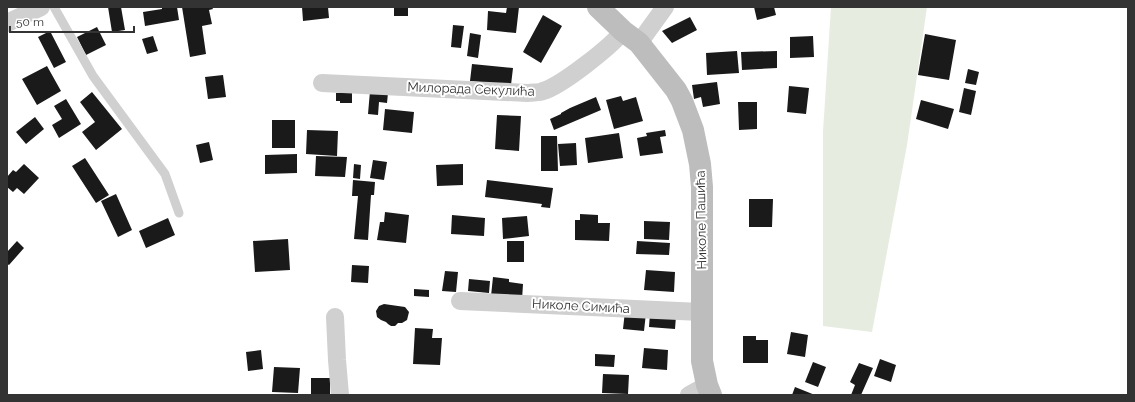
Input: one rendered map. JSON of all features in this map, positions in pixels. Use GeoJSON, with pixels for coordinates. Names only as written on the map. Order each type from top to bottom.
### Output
{"type":"FeatureCollection","features":[{"type":"Feature","properties":{"kind":"street"},"geometry":{"type":"LineString","coordinates":[[7,23],[41,7]]}},
{"type":"Feature","properties":{"kind":"street","name":"Николе Пашића"},"geometry":{"type":"LineString","coordinates":[[598,7],[631,37],[676,90],[682,101],[693,130],[700,164],[702,187],[702,392]]}},
{"type":"Feature","properties":{"kind":"street","name":"Милорада Секулића"},"geometry":{"type":"LineString","coordinates":[[322,83],[528,93],[544,91],[558,84],[616,40],[631,37],[665,7]]}},
{"type":"Feature","properties":{"kind":"street","name":"Николе Симића"},"geometry":{"type":"LineString","coordinates":[[460,301],[701,312]]}},
{"type":"Feature","properties":{"kind":"street"},"geometry":{"type":"LineString","coordinates":[[335,317],[340,395]]}},
{"type":"Feature","properties":{"kind":"lane"},"geometry":{"type":"LineString","coordinates":[[54,7],[92,76],[165,174],[179,213]]}},
{"type":"Feature","properties":{"kind":"shaded area"},"geometry":{"type":"Polygon","coordinates":[[[831,7],[927,7],[907,145],[872,332],[823,326],[823,132],[831,7]]]}},
{"type":"Feature","properties":{"kind":"building"},"geometry":{"type":"Polygon","coordinates":[[[108,7],[121,7],[125,30],[112,32],[108,7]]]}},
{"type":"Feature","properties":{"kind":"building"},"geometry":{"type":"Polygon","coordinates":[[[162,7],[177,7],[179,20],[145,26],[143,12],[162,9],[162,7]]]}},
{"type":"Feature","properties":{"kind":"building"},"geometry":{"type":"Polygon","coordinates":[[[182,7],[212,7],[213,9],[209,10],[212,24],[202,26],[206,54],[190,57],[182,7]]]}},
{"type":"Feature","properties":{"kind":"building"},"geometry":{"type":"Polygon","coordinates":[[[302,7],[328,7],[329,18],[303,21],[302,7]]]}},
{"type":"Feature","properties":{"kind":"building"},"geometry":{"type":"Polygon","coordinates":[[[394,7],[408,7],[408,16],[394,16],[394,7]]]}},
{"type":"Feature","properties":{"kind":"building"},"geometry":{"type":"Polygon","coordinates":[[[507,7],[519,7],[516,33],[487,30],[488,11],[506,13],[507,7]]]}},
{"type":"Feature","properties":{"kind":"building"},"geometry":{"type":"Polygon","coordinates":[[[754,7],[774,7],[776,15],[757,20],[754,7]]]}},
{"type":"Feature","properties":{"kind":"building"},"geometry":{"type":"Polygon","coordinates":[[[543,15],[562,26],[541,63],[523,52],[543,15]]]}},
{"type":"Feature","properties":{"kind":"building"},"geometry":{"type":"Polygon","coordinates":[[[690,17],[697,30],[672,43],[662,31],[690,17]]]}},
{"type":"Feature","properties":{"kind":"building"},"geometry":{"type":"Polygon","coordinates":[[[453,25],[464,26],[461,48],[451,47],[453,25]]]}},
{"type":"Feature","properties":{"kind":"building"},"geometry":{"type":"Polygon","coordinates":[[[97,27],[106,45],[86,55],[77,37],[97,27]]]}},
{"type":"Feature","properties":{"kind":"building"},"geometry":{"type":"Polygon","coordinates":[[[50,31],[66,62],[54,68],[38,37],[50,31]]]}},
{"type":"Feature","properties":{"kind":"building"},"geometry":{"type":"Polygon","coordinates":[[[470,33],[481,35],[478,58],[467,56],[470,33]]]}},
{"type":"Feature","properties":{"kind":"building"},"geometry":{"type":"Polygon","coordinates":[[[925,34],[956,40],[949,80],[918,75],[925,34]]]}},
{"type":"Feature","properties":{"kind":"building"},"geometry":{"type":"Polygon","coordinates":[[[153,36],[158,51],[147,54],[142,39],[153,36]]]}},
{"type":"Feature","properties":{"kind":"building"},"geometry":{"type":"Polygon","coordinates":[[[813,36],[814,57],[790,58],[790,37],[813,36]]]}},
{"type":"Feature","properties":{"kind":"building"},"geometry":{"type":"Polygon","coordinates":[[[737,51],[739,73],[707,75],[706,53],[737,51]]]}},
{"type":"Feature","properties":{"kind":"building"},"geometry":{"type":"Polygon","coordinates":[[[777,51],[777,68],[742,70],[741,52],[777,51]]]}},
{"type":"Feature","properties":{"kind":"building"},"geometry":{"type":"Polygon","coordinates":[[[472,64],[513,68],[511,85],[470,81],[472,64]]]}},
{"type":"Feature","properties":{"kind":"building"},"geometry":{"type":"Polygon","coordinates":[[[47,66],[61,91],[37,105],[22,79],[47,66]]]}},
{"type":"Feature","properties":{"kind":"building"},"geometry":{"type":"Polygon","coordinates":[[[968,69],[979,72],[976,85],[965,83],[968,69]]]}},
{"type":"Feature","properties":{"kind":"building"},"geometry":{"type":"Polygon","coordinates":[[[223,75],[226,97],[208,99],[205,77],[223,75]]]}},
{"type":"Feature","properties":{"kind":"building"},"geometry":{"type":"Polygon","coordinates":[[[717,82],[720,104],[703,107],[701,97],[694,99],[692,85],[717,82]]]}},
{"type":"Feature","properties":{"kind":"building"},"geometry":{"type":"Polygon","coordinates":[[[789,86],[809,88],[806,114],[787,112],[789,86]]]}},
{"type":"Feature","properties":{"kind":"building"},"geometry":{"type":"Polygon","coordinates":[[[964,88],[976,91],[971,115],[959,112],[964,88]]]}},
{"type":"Feature","properties":{"kind":"building"},"geometry":{"type":"Polygon","coordinates":[[[370,91],[388,93],[387,103],[379,102],[378,115],[368,114],[370,91]]]}},
{"type":"Feature","properties":{"kind":"building"},"geometry":{"type":"Polygon","coordinates":[[[92,92],[122,129],[96,150],[82,132],[95,122],[80,102],[92,92]]]}},
{"type":"Feature","properties":{"kind":"building"},"geometry":{"type":"Polygon","coordinates":[[[352,92],[352,103],[340,103],[340,101],[336,101],[336,93],[352,92]]]}},
{"type":"Feature","properties":{"kind":"building"},"geometry":{"type":"Polygon","coordinates":[[[621,96],[623,101],[636,97],[643,121],[614,129],[606,100],[621,96]]]}},
{"type":"Feature","properties":{"kind":"building"},"geometry":{"type":"Polygon","coordinates":[[[596,97],[601,110],[554,130],[550,119],[570,108],[596,97]]]}},
{"type":"Feature","properties":{"kind":"building"},"geometry":{"type":"Polygon","coordinates":[[[66,99],[81,124],[59,138],[52,125],[62,119],[54,106],[66,99]]]}},
{"type":"Feature","properties":{"kind":"building"},"geometry":{"type":"Polygon","coordinates":[[[921,100],[954,109],[948,129],[916,119],[921,100]]]}},
{"type":"Feature","properties":{"kind":"building"},"geometry":{"type":"Polygon","coordinates":[[[738,102],[757,102],[757,129],[739,130],[738,102]]]}},
{"type":"Feature","properties":{"kind":"building"},"geometry":{"type":"Polygon","coordinates":[[[385,109],[414,112],[412,133],[383,130],[385,109]]]}},
{"type":"Feature","properties":{"kind":"building"},"geometry":{"type":"Polygon","coordinates":[[[497,115],[521,116],[519,151],[495,149],[497,115]]]}},
{"type":"Feature","properties":{"kind":"building"},"geometry":{"type":"Polygon","coordinates":[[[35,117],[44,129],[26,144],[16,132],[35,117]]]}},
{"type":"Feature","properties":{"kind":"building"},"geometry":{"type":"Polygon","coordinates":[[[272,120],[295,120],[295,148],[272,148],[272,120]]]}},
{"type":"Feature","properties":{"kind":"building"},"geometry":{"type":"Polygon","coordinates":[[[307,130],[338,131],[337,156],[306,154],[307,130]]]}},
{"type":"Feature","properties":{"kind":"building"},"geometry":{"type":"Polygon","coordinates":[[[665,130],[666,136],[660,137],[663,153],[640,156],[637,138],[647,136],[646,133],[665,130]]]}},
{"type":"Feature","properties":{"kind":"building"},"geometry":{"type":"Polygon","coordinates":[[[619,133],[623,158],[588,163],[585,138],[619,133]]]}},
{"type":"Feature","properties":{"kind":"building"},"geometry":{"type":"Polygon","coordinates":[[[541,136],[557,136],[558,171],[541,171],[541,136]]]}},
{"type":"Feature","properties":{"kind":"building"},"geometry":{"type":"Polygon","coordinates":[[[209,142],[213,160],[200,163],[196,145],[209,142]]]}},
{"type":"Feature","properties":{"kind":"building"},"geometry":{"type":"Polygon","coordinates":[[[576,143],[577,165],[560,166],[558,144],[576,143]]]}},
{"type":"Feature","properties":{"kind":"building"},"geometry":{"type":"Polygon","coordinates":[[[297,154],[297,173],[265,174],[265,155],[297,154]]]}},
{"type":"Feature","properties":{"kind":"building"},"geometry":{"type":"Polygon","coordinates":[[[316,156],[347,157],[345,177],[315,176],[316,156]]]}},
{"type":"Feature","properties":{"kind":"building"},"geometry":{"type":"Polygon","coordinates":[[[85,158],[109,195],[96,203],[72,166],[85,158]]]}},
{"type":"Feature","properties":{"kind":"building"},"geometry":{"type":"Polygon","coordinates":[[[373,160],[387,162],[384,180],[370,178],[373,160]]]}},
{"type":"Feature","properties":{"kind":"building"},"geometry":{"type":"Polygon","coordinates":[[[24,164],[39,178],[24,194],[17,188],[13,192],[7,187],[7,177],[13,170],[16,172],[24,164]]]}},
{"type":"Feature","properties":{"kind":"building"},"geometry":{"type":"Polygon","coordinates":[[[354,164],[361,165],[360,179],[353,178],[354,164]]]}},
{"type":"Feature","properties":{"kind":"building"},"geometry":{"type":"Polygon","coordinates":[[[463,164],[463,185],[437,186],[436,165],[463,164]]]}},
{"type":"Feature","properties":{"kind":"building"},"geometry":{"type":"Polygon","coordinates":[[[353,180],[375,182],[374,195],[371,195],[368,240],[354,239],[358,196],[352,196],[353,180]]]}},
{"type":"Feature","properties":{"kind":"building"},"geometry":{"type":"Polygon","coordinates":[[[487,180],[553,188],[550,208],[541,207],[542,204],[485,197],[487,180]]]}},
{"type":"Feature","properties":{"kind":"building"},"geometry":{"type":"Polygon","coordinates":[[[116,194],[132,230],[118,237],[101,201],[116,194]]]}},
{"type":"Feature","properties":{"kind":"building"},"geometry":{"type":"Polygon","coordinates":[[[749,199],[773,199],[772,227],[749,227],[749,199]]]}},
{"type":"Feature","properties":{"kind":"building"},"geometry":{"type":"Polygon","coordinates":[[[385,212],[409,215],[406,243],[377,240],[380,222],[384,222],[385,212]]]}},
{"type":"Feature","properties":{"kind":"building"},"geometry":{"type":"Polygon","coordinates":[[[580,214],[598,215],[598,223],[610,223],[609,241],[575,240],[575,220],[580,220],[580,214]]]}},
{"type":"Feature","properties":{"kind":"building"},"geometry":{"type":"Polygon","coordinates":[[[452,215],[485,218],[484,236],[451,234],[452,215]]]}},
{"type":"Feature","properties":{"kind":"building"},"geometry":{"type":"Polygon","coordinates":[[[527,216],[529,236],[503,239],[502,218],[527,216]]]}},
{"type":"Feature","properties":{"kind":"building"},"geometry":{"type":"Polygon","coordinates":[[[168,218],[175,235],[146,248],[139,231],[168,218]]]}},
{"type":"Feature","properties":{"kind":"building"},"geometry":{"type":"Polygon","coordinates":[[[644,221],[670,222],[669,240],[644,239],[644,221]]]}},
{"type":"Feature","properties":{"kind":"building"},"geometry":{"type":"Polygon","coordinates":[[[288,239],[290,270],[255,272],[253,241],[288,239]]]}},
{"type":"Feature","properties":{"kind":"building"},"geometry":{"type":"Polygon","coordinates":[[[17,241],[24,248],[9,265],[7,264],[7,252],[17,241]]]}},
{"type":"Feature","properties":{"kind":"building"},"geometry":{"type":"Polygon","coordinates":[[[507,241],[524,241],[524,262],[507,262],[507,241]]]}},
{"type":"Feature","properties":{"kind":"building"},"geometry":{"type":"Polygon","coordinates":[[[637,241],[670,243],[669,255],[636,254],[637,241]]]}},
{"type":"Feature","properties":{"kind":"building"},"geometry":{"type":"Polygon","coordinates":[[[352,265],[369,266],[368,283],[351,282],[352,265]]]}},
{"type":"Feature","properties":{"kind":"building"},"geometry":{"type":"Polygon","coordinates":[[[646,270],[675,272],[674,292],[644,290],[646,270]]]}},
{"type":"Feature","properties":{"kind":"building"},"geometry":{"type":"Polygon","coordinates":[[[445,271],[458,272],[456,292],[442,291],[445,271]]]}},
{"type":"Feature","properties":{"kind":"building"},"geometry":{"type":"Polygon","coordinates":[[[493,277],[509,279],[509,282],[523,284],[522,300],[491,296],[493,277]]]}},
{"type":"Feature","properties":{"kind":"building"},"geometry":{"type":"Polygon","coordinates":[[[469,279],[490,281],[489,293],[468,291],[469,279]]]}},
{"type":"Feature","properties":{"kind":"building"},"geometry":{"type":"Polygon","coordinates":[[[414,289],[429,290],[429,297],[414,296],[414,289]]]}},
{"type":"Feature","properties":{"kind":"building"},"geometry":{"type":"Polygon","coordinates":[[[384,304],[405,307],[409,312],[407,320],[402,323],[398,323],[395,326],[391,326],[381,320],[377,317],[376,311],[379,306],[384,304]]]}},
{"type":"Feature","properties":{"kind":"building"},"geometry":{"type":"Polygon","coordinates":[[[625,311],[646,313],[644,331],[623,329],[625,311]]]}},
{"type":"Feature","properties":{"kind":"building"},"geometry":{"type":"Polygon","coordinates":[[[650,313],[676,316],[675,329],[649,327],[650,313]]]}},
{"type":"Feature","properties":{"kind":"building"},"geometry":{"type":"Polygon","coordinates":[[[415,328],[433,329],[432,338],[442,338],[440,365],[413,364],[415,328]]]}},
{"type":"Feature","properties":{"kind":"building"},"geometry":{"type":"Polygon","coordinates":[[[791,332],[808,335],[805,357],[787,354],[791,332]]]}},
{"type":"Feature","properties":{"kind":"building"},"geometry":{"type":"Polygon","coordinates":[[[743,336],[756,336],[756,340],[768,340],[768,363],[743,363],[743,336]]]}},
{"type":"Feature","properties":{"kind":"building"},"geometry":{"type":"Polygon","coordinates":[[[644,348],[668,350],[667,370],[642,368],[644,348]]]}},
{"type":"Feature","properties":{"kind":"building"},"geometry":{"type":"Polygon","coordinates":[[[261,350],[263,369],[248,371],[246,352],[261,350]]]}},
{"type":"Feature","properties":{"kind":"building"},"geometry":{"type":"Polygon","coordinates":[[[595,354],[615,355],[614,367],[595,366],[595,354]]]}},
{"type":"Feature","properties":{"kind":"building"},"geometry":{"type":"Polygon","coordinates":[[[880,359],[896,365],[891,382],[874,376],[880,359]]]}},
{"type":"Feature","properties":{"kind":"building"},"geometry":{"type":"Polygon","coordinates":[[[813,362],[826,367],[818,387],[805,382],[813,362]]]}},
{"type":"Feature","properties":{"kind":"building"},"geometry":{"type":"Polygon","coordinates":[[[859,363],[873,368],[861,395],[851,395],[855,385],[850,382],[859,363]]]}},
{"type":"Feature","properties":{"kind":"building"},"geometry":{"type":"Polygon","coordinates":[[[274,367],[300,368],[298,393],[272,392],[274,367]]]}},
{"type":"Feature","properties":{"kind":"building"},"geometry":{"type":"Polygon","coordinates":[[[603,374],[629,375],[628,394],[602,393],[603,374]]]}},
{"type":"Feature","properties":{"kind":"building"},"geometry":{"type":"Polygon","coordinates":[[[311,378],[330,378],[330,395],[311,395],[311,378]]]}},
{"type":"Feature","properties":{"kind":"building"},"geometry":{"type":"Polygon","coordinates":[[[795,387],[815,395],[792,395],[795,387]]]}}]}
